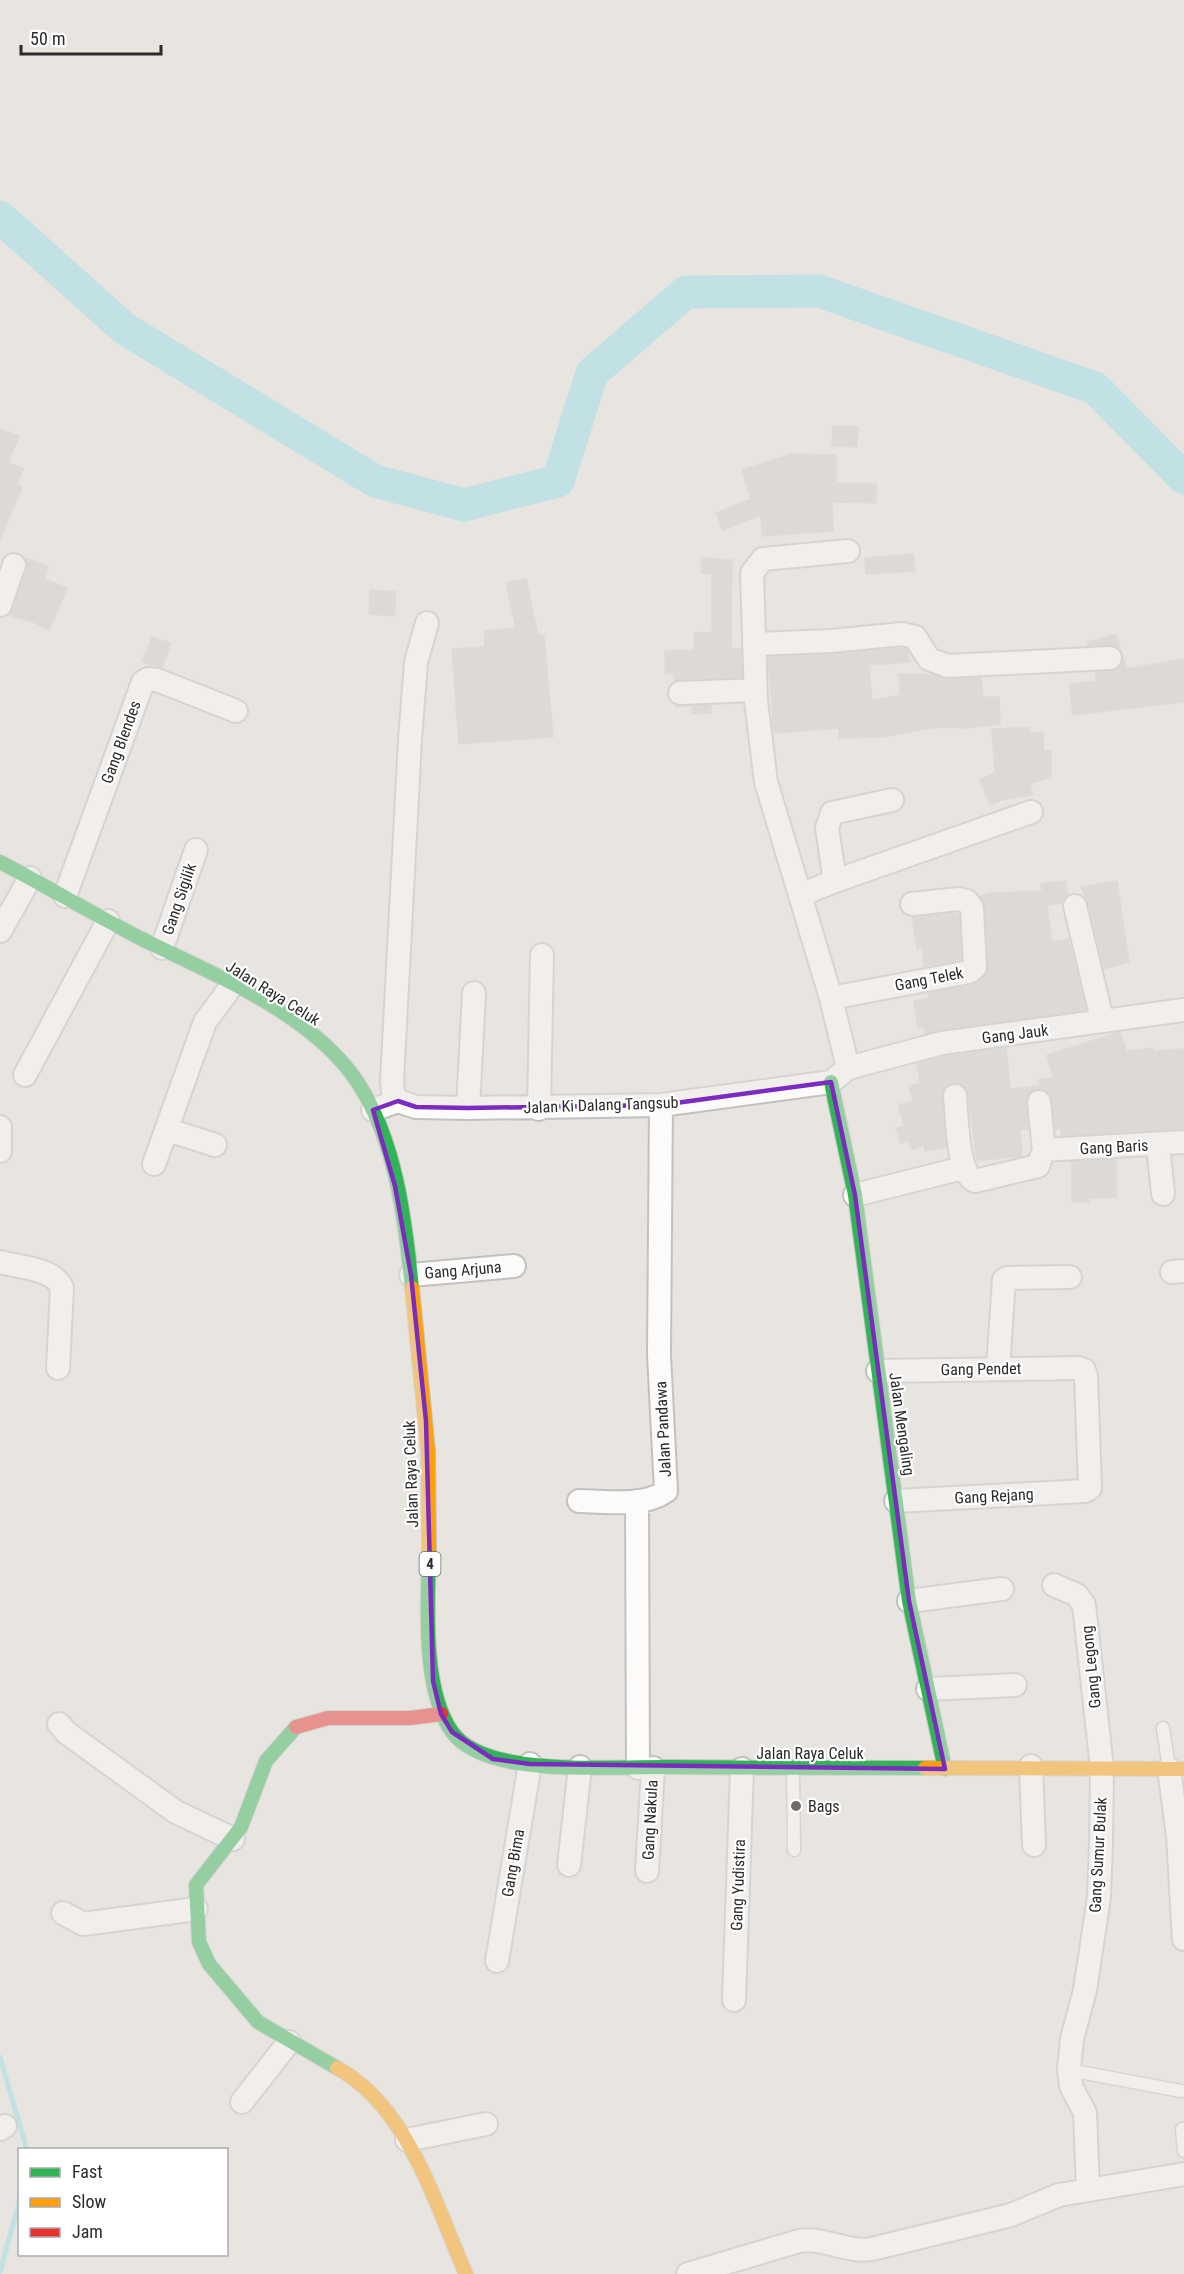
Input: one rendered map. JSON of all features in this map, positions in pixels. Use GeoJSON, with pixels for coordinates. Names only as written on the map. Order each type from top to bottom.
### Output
{"type":"FeatureCollection","features":[{"type":"Feature","properties":{"kind":"main road","name":"Jalan Raya Celuk"},"geometry":{"type":"LineString","coordinates":[[0,862],[108,921],[232,984],[305,1030],[338,1059],[356,1080],[373,1110],[395,1186],[411,1275],[430,1484],[433,1681],[441,1714],[452,1732],[470,1748],[493,1759],[579,1767],[792,1770],[1031,1766],[1176,1769]]}},
{"type":"Feature","properties":{"kind":"main road","name":"Jalan Mengaling"},"geometry":{"type":"LineString","coordinates":[[831,1082],[855,1195],[909,1601],[945,1769]]}},
{"type":"Feature","properties":{"kind":"main road"},"geometry":{"type":"LineString","coordinates":[[441,1714],[410,1718],[328,1718],[297,1726],[266,1761],[241,1827],[196,1885],[196,1909],[199,1942],[209,1964],[258,2022],[289,2042],[314,2053],[369,2091],[391,2116],[407,2140],[466,2274]]}},
{"type":"Feature","properties":{"kind":"street"},"geometry":{"type":"LineString","coordinates":[[831,1082],[848,1068],[831,998],[766,782],[755,690],[752,573],[755,566],[770,558],[848,551]]}},
{"type":"Feature","properties":{"kind":"street"},"geometry":{"type":"LineString","coordinates":[[0,605],[14,565]]}},
{"type":"Feature","properties":{"kind":"street"},"geometry":{"type":"LineString","coordinates":[[373,1110],[398,1101],[392,1081],[410,740],[416,662],[427,623]]}},
{"type":"Feature","properties":{"kind":"street"},"geometry":{"type":"LineString","coordinates":[[754,644],[831,641],[906,634],[915,637],[929,659],[948,666],[1110,658]]}},
{"type":"Feature","properties":{"kind":"street","name":"Gang Blendes"},"geometry":{"type":"LineString","coordinates":[[65,896],[143,682],[148,679],[157,681],[236,711]]}},
{"type":"Feature","properties":{"kind":"street"},"geometry":{"type":"LineString","coordinates":[[680,693],[755,690]]}},
{"type":"Feature","properties":{"kind":"street"},"geometry":{"type":"LineString","coordinates":[[835,881],[827,828],[832,813],[892,800]]}},
{"type":"Feature","properties":{"kind":"street"},"geometry":{"type":"LineString","coordinates":[[800,896],[835,881],[1031,812]]}},
{"type":"Feature","properties":{"kind":"street","name":"Gang Sigilik"},"geometry":{"type":"LineString","coordinates":[[162,948],[196,850]]}},
{"type":"Feature","properties":{"kind":"street"},"geometry":{"type":"LineString","coordinates":[[0,931],[30,878]]}},
{"type":"Feature","properties":{"kind":"street","name":"Gang Telek"},"geometry":{"type":"LineString","coordinates":[[831,998],[969,972],[975,967],[972,908],[967,901],[959,898],[912,904]]}},
{"type":"Feature","properties":{"kind":"street"},"geometry":{"type":"LineString","coordinates":[[1075,906],[1102,1020]]}},
{"type":"Feature","properties":{"kind":"street"},"geometry":{"type":"LineString","coordinates":[[25,1075],[108,921]]}},
{"type":"Feature","properties":{"kind":"street"},"geometry":{"type":"LineString","coordinates":[[539,1109],[543,955]]}},
{"type":"Feature","properties":{"kind":"street"},"geometry":{"type":"LineString","coordinates":[[154,1164],[205,1022],[232,984]]}},
{"type":"Feature","properties":{"kind":"street"},"geometry":{"type":"LineString","coordinates":[[468,1108],[474,993]]}},
{"type":"Feature","properties":{"kind":"street","name":"Gang Jauk"},"geometry":{"type":"LineString","coordinates":[[848,1068],[942,1043],[1184,1010]]}},
{"type":"Feature","properties":{"kind":"street","name":"Jalan Ki Dalang Tangsub"},"geometry":{"type":"LineString","coordinates":[[398,1101],[416,1107],[468,1108],[539,1109],[661,1105],[831,1082]]}},
{"type":"Feature","properties":{"kind":"street"},"geometry":{"type":"LineString","coordinates":[[955,1096],[963,1168],[970,1179],[979,1182],[1035,1168],[1041,1161],[1044,1150],[1039,1102]]}},
{"type":"Feature","properties":{"kind":"street","name":"Jalan Pandawa"},"geometry":{"type":"LineString","coordinates":[[637,1501],[657,1497],[667,1488],[659,1355],[661,1105]]}},
{"type":"Feature","properties":{"kind":"street"},"geometry":{"type":"LineString","coordinates":[[0,1127],[0,1151]]}},
{"type":"Feature","properties":{"kind":"street"},"geometry":{"type":"LineString","coordinates":[[168,1130],[215,1145]]}},
{"type":"Feature","properties":{"kind":"street","name":"Gang Baris"},"geometry":{"type":"LineString","coordinates":[[1044,1150],[1184,1142]]}},
{"type":"Feature","properties":{"kind":"street"},"geometry":{"type":"LineString","coordinates":[[1158,1145],[1163,1194]]}},
{"type":"Feature","properties":{"kind":"street"},"geometry":{"type":"LineString","coordinates":[[855,1195],[963,1168]]}},
{"type":"Feature","properties":{"kind":"street"},"geometry":{"type":"LineString","coordinates":[[0,1262],[52,1276],[59,1281],[62,1288],[58,1368]]}},
{"type":"Feature","properties":{"kind":"street","name":"Gang Arjuna"},"geometry":{"type":"LineString","coordinates":[[411,1275],[514,1266]]}},
{"type":"Feature","properties":{"kind":"street"},"geometry":{"type":"LineString","coordinates":[[998,1368],[1004,1280],[1070,1277]]}},
{"type":"Feature","properties":{"kind":"street","name":"Gang Pendet"},"geometry":{"type":"LineString","coordinates":[[878,1371],[998,1368],[1084,1370],[1090,1488]]}},
{"type":"Feature","properties":{"kind":"street","name":"Gang Rejang"},"geometry":{"type":"LineString","coordinates":[[896,1501],[1085,1491],[1090,1488]]}},
{"type":"Feature","properties":{"kind":"street"},"geometry":{"type":"LineString","coordinates":[[579,1501],[637,1501],[646,1768]]}},
{"type":"Feature","properties":{"kind":"street","name":"Gang Legong"},"geometry":{"type":"LineString","coordinates":[[1054,1585],[1077,1595],[1084,1605],[1102,1768]]}},
{"type":"Feature","properties":{"kind":"street"},"geometry":{"type":"LineString","coordinates":[[909,1601],[1002,1589]]}},
{"type":"Feature","properties":{"kind":"street"},"geometry":{"type":"LineString","coordinates":[[928,1689],[1015,1685]]}},
{"type":"Feature","properties":{"kind":"street"},"geometry":{"type":"LineString","coordinates":[[59,1724],[67,1733],[176,1812],[233,1839]]}},
{"type":"Feature","properties":{"kind":"street","name":"Gang Bima"},"geometry":{"type":"LineString","coordinates":[[496,1961],[530,1764]]}},
{"type":"Feature","properties":{"kind":"street"},"geometry":{"type":"LineString","coordinates":[[1031,1766],[1034,1845]]}},
{"type":"Feature","properties":{"kind":"street"},"geometry":{"type":"LineString","coordinates":[[569,1865],[579,1767]]}},
{"type":"Feature","properties":{"kind":"street","name":"Gang Nakula"},"geometry":{"type":"LineString","coordinates":[[646,1768],[648,1871]]}},
{"type":"Feature","properties":{"kind":"street","name":"Gang Sumur Bulak"},"geometry":{"type":"LineString","coordinates":[[1070,2077],[1072,2039],[1086,1984],[1099,1897],[1102,1768]]}},
{"type":"Feature","properties":{"kind":"street","name":"Gang Yudistira"},"geometry":{"type":"LineString","coordinates":[[734,2000],[742,1769]]}},
{"type":"Feature","properties":{"kind":"street"},"geometry":{"type":"LineString","coordinates":[[1176,1769],[1184,1939]]}},
{"type":"Feature","properties":{"kind":"street"},"geometry":{"type":"LineString","coordinates":[[63,1913],[83,1924],[196,1909]]}},
{"type":"Feature","properties":{"kind":"street"},"geometry":{"type":"LineString","coordinates":[[242,2102],[289,2042]]}},
{"type":"Feature","properties":{"kind":"street"},"geometry":{"type":"LineString","coordinates":[[1070,2077],[1084,2113],[1088,2189]]}},
{"type":"Feature","properties":{"kind":"street"},"geometry":{"type":"LineString","coordinates":[[407,2140],[486,2124]]}},
{"type":"Feature","properties":{"kind":"street"},"geometry":{"type":"LineString","coordinates":[[688,2274],[799,2241],[816,2240],[859,2250],[872,2249],[1011,2215],[1059,2195],[1184,2174]]}},
{"type":"Feature","properties":{"kind":"lane"},"geometry":{"type":"LineString","coordinates":[[1163,1728],[1176,1769]]}},
{"type":"Feature","properties":{"kind":"lane"},"geometry":{"type":"LineString","coordinates":[[792,1770],[794,1850]]}},
{"type":"Feature","properties":{"kind":"lane"},"geometry":{"type":"LineString","coordinates":[[1070,2077],[1181,2091]]}},
{"type":"Feature","properties":{"kind":"lane"},"geometry":{"type":"LineString","coordinates":[[1182,2129],[1184,2151]]}},
{"type":"Feature","properties":{"kind":"highlighted area"},"geometry":{"type":"Polygon","coordinates":[[[831,1082],[855,1195],[909,1601],[945,1769],[530,1764],[493,1759],[452,1732],[441,1714],[433,1681],[426,1421],[411,1275],[395,1186],[373,1110],[398,1101],[416,1107],[468,1108],[661,1105],[831,1082]]]}},
{"type":"Feature","properties":{"kind":"building"},"geometry":{"type":"Polygon","coordinates":[[[833,426],[858,427],[857,447],[832,446],[833,426]]]}},
{"type":"Feature","properties":{"kind":"building"},"geometry":{"type":"Polygon","coordinates":[[[0,429],[19,436],[8,463],[23,469],[17,485],[22,487],[0,539],[0,429]]]}},
{"type":"Feature","properties":{"kind":"building"},"geometry":{"type":"Polygon","coordinates":[[[791,454],[836,455],[836,483],[876,484],[876,503],[832,502],[833,531],[762,536],[761,515],[723,530],[716,513],[751,499],[742,470],[791,454]]]}},
{"type":"Feature","properties":{"kind":"building"},"geometry":{"type":"Polygon","coordinates":[[[913,554],[915,571],[866,574],[865,558],[913,554]]]}},
{"type":"Feature","properties":{"kind":"building"},"geometry":{"type":"Polygon","coordinates":[[[25,558],[48,566],[45,579],[67,588],[49,631],[36,623],[9,615],[27,569],[25,558]]]}},
{"type":"Feature","properties":{"kind":"building"},"geometry":{"type":"Polygon","coordinates":[[[702,558],[732,560],[731,649],[741,649],[742,677],[674,681],[674,673],[665,674],[665,651],[694,650],[694,633],[712,632],[712,574],[701,573],[702,558]]]}},
{"type":"Feature","properties":{"kind":"building"},"geometry":{"type":"Polygon","coordinates":[[[526,579],[538,635],[544,635],[553,737],[459,744],[452,649],[485,647],[484,631],[516,628],[506,583],[526,579]]]}},
{"type":"Feature","properties":{"kind":"building"},"geometry":{"type":"Polygon","coordinates":[[[370,590],[396,592],[394,616],[369,614],[370,590]]]}},
{"type":"Feature","properties":{"kind":"building"},"geometry":{"type":"Polygon","coordinates":[[[1116,634],[1121,651],[1110,645],[1088,646],[1087,642],[1116,634]]]}},
{"type":"Feature","properties":{"kind":"building"},"geometry":{"type":"Polygon","coordinates":[[[152,637],[171,643],[162,667],[142,662],[152,637]]]}},
{"type":"Feature","properties":{"kind":"building"},"geometry":{"type":"Polygon","coordinates":[[[907,649],[910,662],[869,665],[872,701],[900,695],[899,674],[934,675],[949,679],[981,678],[983,697],[999,697],[1000,724],[960,729],[959,727],[930,728],[884,737],[839,738],[839,728],[774,733],[768,657],[907,649]]]}},
{"type":"Feature","properties":{"kind":"building"},"geometry":{"type":"Polygon","coordinates":[[[1123,658],[1127,669],[1184,659],[1184,702],[1073,715],[1069,684],[1097,681],[1095,672],[1117,670],[1123,658]]]}},
{"type":"Feature","properties":{"kind":"building"},"geometry":{"type":"Polygon","coordinates":[[[711,705],[711,713],[692,714],[692,706],[676,707],[676,706],[711,705]]]}},
{"type":"Feature","properties":{"kind":"building"},"geometry":{"type":"Polygon","coordinates":[[[1030,727],[1030,733],[1044,733],[1043,751],[1051,751],[1051,778],[1030,783],[1032,795],[1001,800],[990,805],[980,779],[995,773],[992,729],[1030,727]]]}},
{"type":"Feature","properties":{"kind":"building"},"geometry":{"type":"Polygon","coordinates":[[[1066,881],[1068,895],[1062,903],[1047,905],[1052,942],[1069,939],[1086,1010],[925,1034],[924,1027],[918,1028],[914,1001],[929,998],[929,993],[972,985],[987,973],[985,907],[980,896],[990,893],[1042,891],[1041,884],[1066,881]]]}},
{"type":"Feature","properties":{"kind":"building"},"geometry":{"type":"Polygon","coordinates":[[[1117,881],[1129,962],[1104,969],[1088,903],[1081,887],[1117,881]]]}},
{"type":"Feature","properties":{"kind":"building"},"geometry":{"type":"Polygon","coordinates":[[[959,914],[961,960],[924,967],[923,948],[917,949],[912,917],[959,914]]]}},
{"type":"Feature","properties":{"kind":"building"},"geometry":{"type":"Polygon","coordinates":[[[1120,1032],[1126,1051],[1153,1048],[1153,1051],[1184,1049],[1184,1129],[1061,1136],[1061,1128],[1055,1129],[1050,1095],[1037,1089],[1027,1097],[1028,1129],[1020,1129],[1022,1156],[977,1161],[968,1094],[966,1088],[955,1083],[947,1085],[942,1096],[946,1147],[925,1151],[924,1145],[912,1150],[909,1141],[901,1143],[896,1128],[904,1126],[898,1105],[913,1101],[909,1086],[920,1083],[917,1064],[945,1056],[1006,1048],[1010,1089],[1040,1086],[1039,1080],[1053,1077],[1047,1055],[1120,1032]]]}},
{"type":"Feature","properties":{"kind":"building"},"geometry":{"type":"Polygon","coordinates":[[[1116,1159],[1116,1197],[1089,1198],[1089,1202],[1072,1202],[1072,1162],[1116,1159]]]}},
{"type":"Feature","properties":{"kind":"waterway"},"geometry":{"type":"LineString","coordinates":[[0,217],[125,329],[375,481],[464,505],[558,481],[592,373],[686,292],[819,291],[1095,388],[1184,478]]}},
{"type":"Feature","properties":{"kind":"waterway"},"geometry":{"type":"LineString","coordinates":[[0,2057],[26,2148]]}},
{"type":"Feature","properties":{"kind":"waterway"},"geometry":{"type":"LineString","coordinates":[[0,2272],[18,2206]]}},
{"type":"Feature","properties":{"kind":"traffic: fast"},"geometry":{"type":"LineString","coordinates":[[0,862],[136,936],[257,997],[314,1035],[338,1058],[358,1083],[371,1106],[390,1155],[402,1209],[412,1288]]}},
{"type":"Feature","properties":{"kind":"traffic: fast"},"geometry":{"type":"LineString","coordinates":[[831,1082],[855,1195],[909,1601],[945,1769]]}},
{"type":"Feature","properties":{"kind":"traffic: fast"},"geometry":{"type":"LineString","coordinates":[[429,1550],[428,1644],[435,1692],[442,1714],[452,1732],[464,1744],[479,1752],[512,1762],[569,1768],[925,1768]]}},
{"type":"Feature","properties":{"kind":"traffic: fast"},"geometry":{"type":"LineString","coordinates":[[296,1727],[266,1761],[241,1827],[196,1885],[199,1942],[209,1964],[258,2022],[337,2068]]}},
{"type":"Feature","properties":{"kind":"traffic: slow"},"geometry":{"type":"LineString","coordinates":[[412,1288],[428,1451],[429,1550]]}},
{"type":"Feature","properties":{"kind":"traffic: slow"},"geometry":{"type":"LineString","coordinates":[[925,1768],[1184,1769]]}},
{"type":"Feature","properties":{"kind":"traffic: slow"},"geometry":{"type":"LineString","coordinates":[[337,2068],[362,2085],[383,2106],[401,2131],[430,2188],[466,2274]]}},
{"type":"Feature","properties":{"kind":"traffic: jam"},"geometry":{"type":"LineString","coordinates":[[296,1727],[328,1718],[410,1718],[441,1714]]}},
{"type":"Feature","properties":{"kind":"place","name":"Bags"},"geometry":{"type":"Point","coordinates":[796,1806]}}]}
